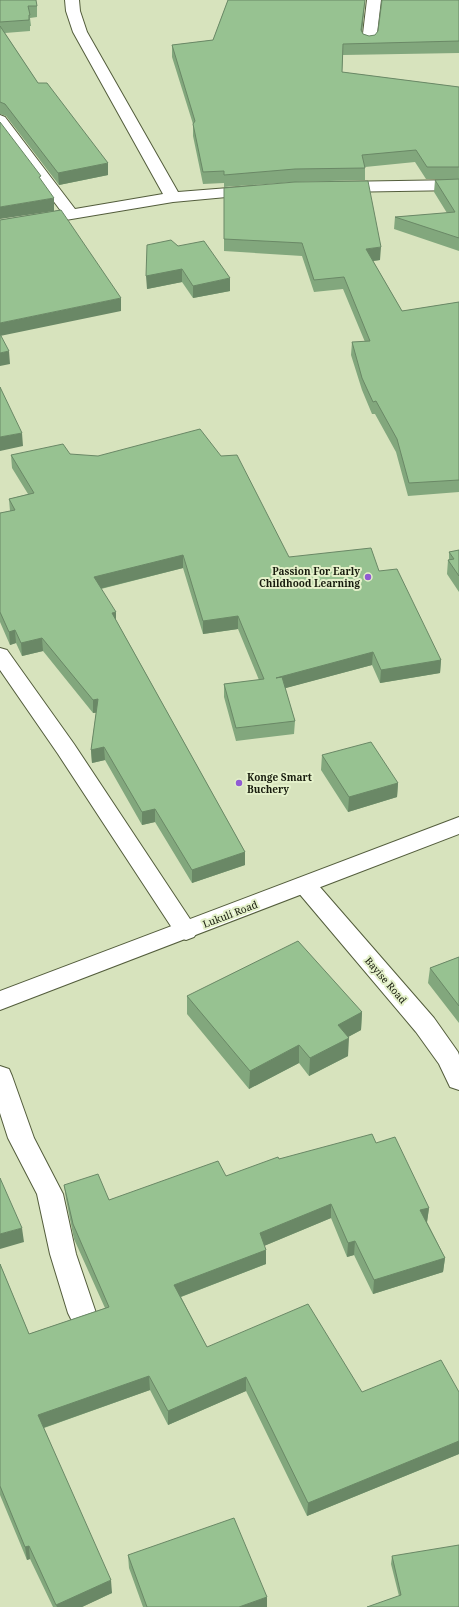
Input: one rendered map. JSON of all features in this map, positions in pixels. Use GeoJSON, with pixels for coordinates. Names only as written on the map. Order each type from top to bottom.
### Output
{"type":"FeatureCollection","features":[{"type":"Feature","properties":{"kind":"street"},"geometry":{"type":"LineString","coordinates":[[72,0],[73,11],[80,32],[174,197]]}},
{"type":"Feature","properties":{"kind":"street"},"geometry":{"type":"LineString","coordinates":[[369,42],[374,0]]}},
{"type":"Feature","properties":{"kind":"street"},"geometry":{"type":"LineString","coordinates":[[0,120],[71,214]]}},
{"type":"Feature","properties":{"kind":"street"},"geometry":{"type":"LineString","coordinates":[[327,187],[459,185]]}},
{"type":"Feature","properties":{"kind":"street"},"geometry":{"type":"LineString","coordinates":[[0,226],[174,197],[273,190]]}},
{"type":"Feature","properties":{"kind":"street"},"geometry":{"type":"LineString","coordinates":[[0,655],[66,749],[186,931]]}},
{"type":"Feature","properties":{"kind":"street","name":"Lukuli Road"},"geometry":{"type":"LineString","coordinates":[[0,1001],[186,931],[459,825]]}},
{"type":"Feature","properties":{"kind":"street","name":"Bayise Road"},"geometry":{"type":"LineString","coordinates":[[305,885],[425,1025],[449,1058],[459,1080]]}},
{"type":"Feature","properties":{"kind":"street"},"geometry":{"type":"LineString","coordinates":[[0,1076],[21,1138],[50,1194],[63,1254],[82,1313]]}},
{"type":"Feature","properties":{"kind":"building"},"geometry":{"type":"Polygon","coordinates":[[[0,0],[36,0],[37,6],[28,6],[30,15],[29,20],[0,22],[0,0]]]}},
{"type":"Feature","properties":{"kind":"building"},"geometry":{"type":"Polygon","coordinates":[[[228,0],[365,0],[361,30],[363,34],[369,36],[375,35],[378,31],[382,0],[459,0],[459,41],[343,44],[342,72],[459,87],[459,167],[427,167],[416,150],[362,155],[365,168],[295,169],[224,175],[224,171],[203,172],[193,124],[195,121],[172,45],[213,40],[228,0]]]}},
{"type":"Feature","properties":{"kind":"building"},"geometry":{"type":"Polygon","coordinates":[[[0,26],[38,83],[47,83],[108,163],[58,173],[5,104],[0,102],[0,26]]]}},
{"type":"Feature","properties":{"kind":"building"},"geometry":{"type":"Polygon","coordinates":[[[0,122],[41,176],[39,177],[54,198],[0,207],[0,122]]]}},
{"type":"Feature","properties":{"kind":"building"},"geometry":{"type":"Polygon","coordinates":[[[459,179],[459,238],[395,217],[455,212],[435,180],[459,179]]]}},
{"type":"Feature","properties":{"kind":"building"},"geometry":{"type":"Polygon","coordinates":[[[368,181],[381,247],[366,249],[402,311],[459,302],[459,480],[409,483],[397,439],[376,401],[373,402],[362,378],[352,342],[370,341],[344,277],[314,280],[302,243],[224,239],[224,188],[295,182],[368,181]]]}},
{"type":"Feature","properties":{"kind":"building"},"geometry":{"type":"Polygon","coordinates":[[[61,210],[121,298],[0,323],[0,220],[61,210]]]}},
{"type":"Feature","properties":{"kind":"building"},"geometry":{"type":"Polygon","coordinates":[[[171,240],[178,246],[204,241],[230,278],[193,286],[182,269],[146,276],[147,245],[171,240]]]}},
{"type":"Feature","properties":{"kind":"building"},"geometry":{"type":"Polygon","coordinates":[[[0,334],[9,351],[0,353],[0,334]]]}},
{"type":"Feature","properties":{"kind":"building"},"geometry":{"type":"Polygon","coordinates":[[[0,387],[22,433],[0,437],[0,387]]]}},
{"type":"Feature","properties":{"kind":"building"},"geometry":{"type":"Polygon","coordinates":[[[200,429],[221,456],[237,455],[289,557],[371,548],[379,571],[397,569],[441,660],[381,670],[373,652],[276,678],[282,677],[295,721],[236,728],[224,684],[264,679],[238,616],[203,621],[183,555],[94,577],[116,612],[112,613],[245,852],[192,870],[155,809],[142,812],[104,747],[91,750],[98,699],[93,700],[42,638],[21,643],[15,630],[9,632],[0,612],[0,513],[15,510],[9,499],[34,493],[11,455],[63,444],[70,454],[98,456],[200,429]]]}},
{"type":"Feature","properties":{"kind":"building"},"geometry":{"type":"Polygon","coordinates":[[[459,550],[459,576],[448,560],[454,559],[449,552],[459,550]]]}},
{"type":"Feature","properties":{"kind":"building"},"geometry":{"type":"Polygon","coordinates":[[[371,742],[398,783],[349,797],[322,755],[371,742]]]}},
{"type":"Feature","properties":{"kind":"building"},"geometry":{"type":"Polygon","coordinates":[[[298,941],[362,1012],[338,1025],[349,1038],[310,1058],[299,1045],[250,1071],[187,996],[298,941]]]}},
{"type":"Feature","properties":{"kind":"building"},"geometry":{"type":"Polygon","coordinates":[[[459,957],[459,1006],[430,968],[459,957]]]}},
{"type":"Feature","properties":{"kind":"building"},"geometry":{"type":"Polygon","coordinates":[[[372,1134],[376,1143],[395,1137],[429,1208],[420,1210],[445,1258],[374,1280],[355,1241],[348,1243],[331,1204],[260,1233],[266,1250],[174,1285],[207,1347],[308,1304],[362,1392],[441,1360],[459,1392],[459,1441],[308,1503],[246,1377],[168,1411],[149,1376],[38,1415],[111,1580],[56,1605],[29,1546],[25,1547],[0,1486],[0,1264],[29,1334],[109,1307],[73,1224],[64,1185],[98,1174],[109,1200],[218,1161],[226,1176],[278,1157],[279,1159],[372,1134]]]}},
{"type":"Feature","properties":{"kind":"building"},"geometry":{"type":"Polygon","coordinates":[[[0,1178],[22,1228],[0,1234],[0,1178]]]}},
{"type":"Feature","properties":{"kind":"building"},"geometry":{"type":"Polygon","coordinates":[[[234,1518],[267,1597],[239,1607],[147,1607],[128,1555],[234,1518]]]}},
{"type":"Feature","properties":{"kind":"building"},"geometry":{"type":"Polygon","coordinates":[[[459,1545],[459,1607],[367,1607],[401,1595],[392,1556],[459,1545]]]}},
{"type":"Feature","properties":{"kind":"place","name":"Passion For Early Childhood Learning"},"geometry":{"type":"Point","coordinates":[368,577]}},
{"type":"Feature","properties":{"kind":"place","name":"Konge Smart Buchery"},"geometry":{"type":"Point","coordinates":[239,783]}}]}
